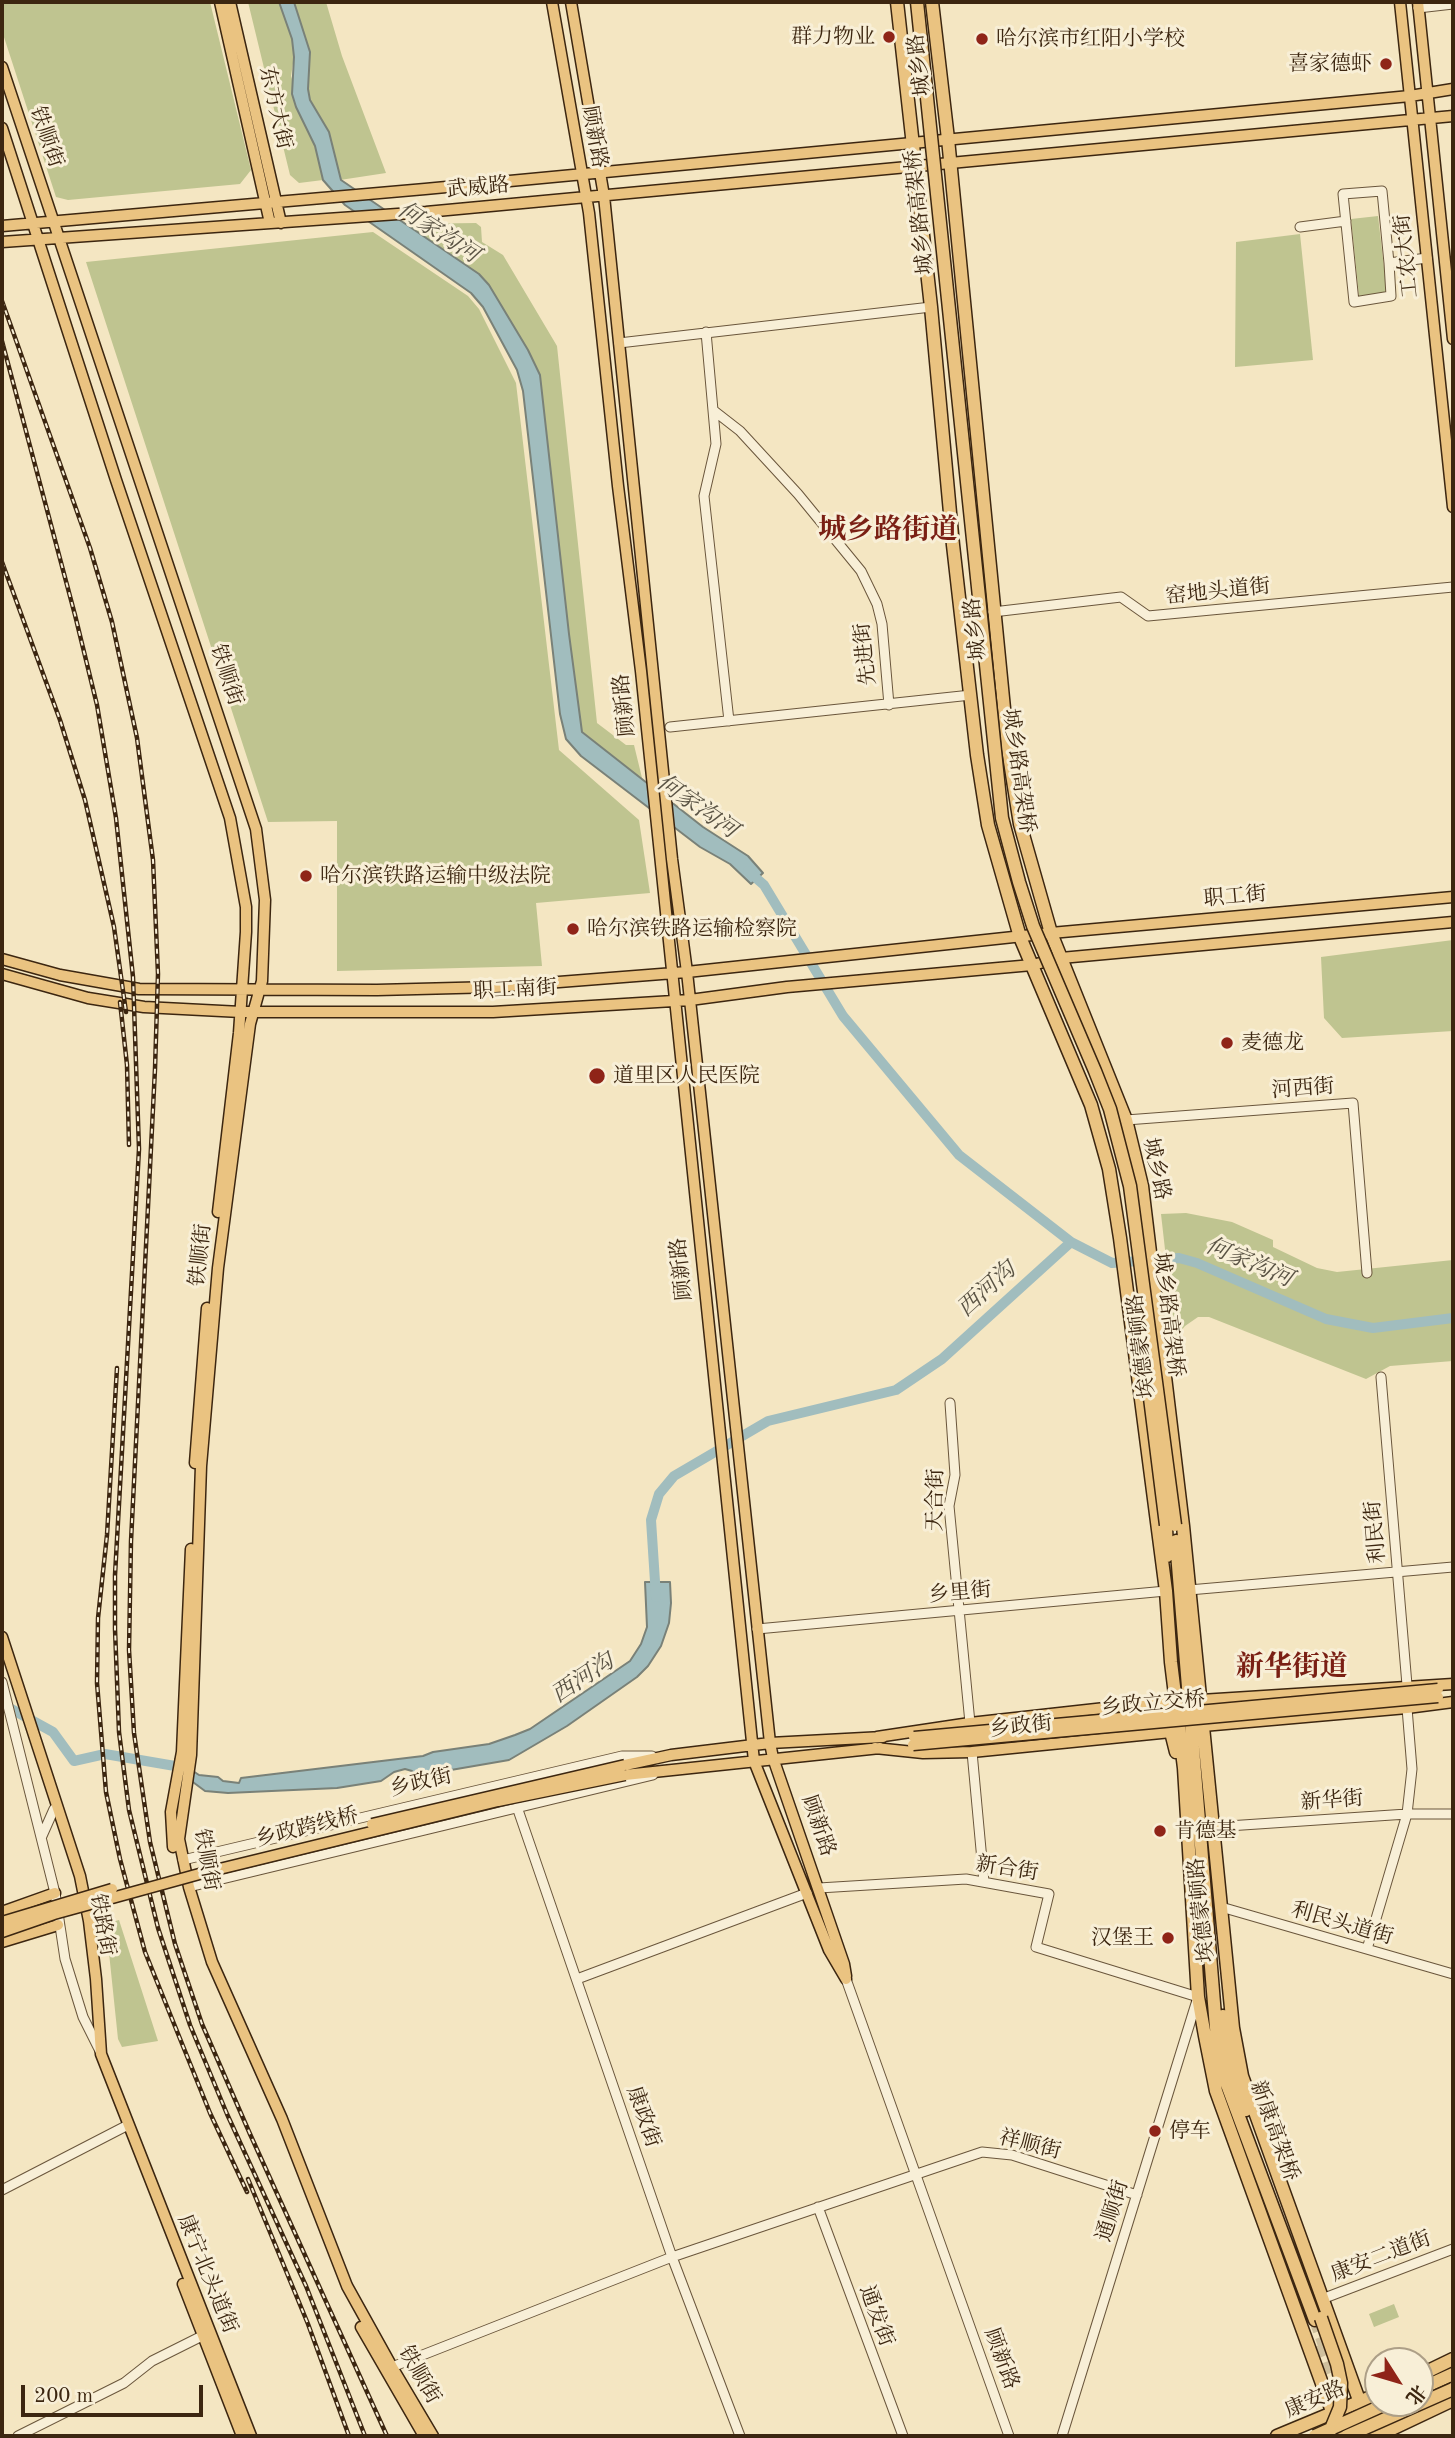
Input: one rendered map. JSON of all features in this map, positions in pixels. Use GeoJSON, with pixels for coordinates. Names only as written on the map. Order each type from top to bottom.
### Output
{"type":"FeatureCollection","features":[{"type":"Feature","properties":{"kind":"highway","name":"城乡路"},"geometry":{"type":"LineString","coordinates":[[897,2],[977,755],[988,825],[1020,937],[1032,965]]}},
{"type":"Feature","properties":{"kind":"highway","name":"城乡路高架桥"},"geometry":{"type":"LineString","coordinates":[[909,2],[994,804],[1004,852],[1020,906],[1038,957],[1103,1113],[1123,1189],[1171,1525]]}},
{"type":"Feature","properties":{"kind":"highway","name":"城乡路高架桥"},"geometry":{"type":"LineString","coordinates":[[917,2],[1002,818],[1033,926],[1096,1071],[1110,1109],[1127,1175],[1138,1234],[1171,1525]]}},
{"type":"Feature","properties":{"kind":"highway"},"geometry":{"type":"LineString","coordinates":[[924,2],[944,200],[947,281]]}},
{"type":"Feature","properties":{"kind":"highway","name":"城乡路"},"geometry":{"type":"LineString","coordinates":[[932,2],[948,139],[993,612],[1008,750],[1019,814],[1051,933],[1126,1120],[1142,1186],[1148,1234]]}},
{"type":"Feature","properties":{"kind":"highway","name":"埃德蒙顿路"},"geometry":{"type":"LineString","coordinates":[[1032,965],[1091,1105],[1109,1169],[1166,1591],[1171,1662],[1184,1768],[1198,1997],[1216,2091],[1341,2436]]}},
{"type":"Feature","properties":{"kind":"highway","name":"埃德蒙顿路"},"geometry":{"type":"LineString","coordinates":[[1148,1234],[1185,1541],[1184,1588],[1198,1726],[1218,2052],[1311,2321],[1211,2061]]}},
{"type":"Feature","properties":{"kind":"highway","name":"埃德蒙顿路"},"geometry":{"type":"LineString","coordinates":[[1171,1525],[1184,1588],[1201,1700],[1198,1726]]}},
{"type":"Feature","properties":{"kind":"highway","name":"埃德蒙顿路"},"geometry":{"type":"LineString","coordinates":[[1166,1591],[1171,1525]]}},
{"type":"Feature","properties":{"kind":"highway"},"geometry":{"type":"LineString","coordinates":[[1171,1662],[1168,1701],[1171,1732],[1184,1768]]}},
{"type":"Feature","properties":{"kind":"highway"},"geometry":{"type":"LineString","coordinates":[[1198,1726],[1211,1827]]}},
{"type":"Feature","properties":{"kind":"highway","name":"埃德蒙顿路"},"geometry":{"type":"LineString","coordinates":[[1211,1827],[1233,2028],[1242,2076],[1322,2299],[1375,2436]]}},
{"type":"Feature","properties":{"kind":"highway","name":"新康高架桥"},"geometry":{"type":"LineString","coordinates":[[1211,1827],[1220,1997],[1228,2054],[1235,2081],[1337,2364],[1341,2383],[1340,2407],[1328,2436]]}},
{"type":"Feature","properties":{"kind":"highway"},"geometry":{"type":"LineString","coordinates":[[1434,2368],[1453,2359]]}},
{"type":"Feature","properties":{"kind":"highway"},"geometry":{"type":"LineString","coordinates":[[1434,2375],[1453,2366]]}},
{"type":"Feature","properties":{"kind":"highway"},"geometry":{"type":"LineString","coordinates":[[1434,2383],[1453,2374]]}},
{"type":"Feature","properties":{"kind":"highway"},"geometry":{"type":"LineString","coordinates":[[1347,2436],[1453,2389]]}},
{"type":"Feature","properties":{"kind":"highway"},"geometry":{"type":"LineString","coordinates":[[1375,2436],[1453,2400]]}},
{"type":"Feature","properties":{"kind":"highway","name":"康安路"},"geometry":{"type":"LineString","coordinates":[[1277,2436],[1364,2401]]}},
{"type":"Feature","properties":{"kind":"highway"},"geometry":{"type":"LineString","coordinates":[[1398,2436],[1408,2421],[1453,2408]]}},
{"type":"Feature","properties":{"kind":"highway"},"geometry":{"type":"LineString","coordinates":[[1295,2435],[1322,2421],[1331,2413]]}},
{"type":"Feature","properties":{"kind":"highway"},"geometry":{"type":"LineString","coordinates":[[1315,2436],[1364,2414]]}},
{"type":"Feature","properties":{"kind":"main road","name":"东方大街"},"geometry":{"type":"LineString","coordinates":[[219,2],[264,201],[276,223]]}},
{"type":"Feature","properties":{"kind":"main road","name":"东方大街"},"geometry":{"type":"LineString","coordinates":[[230,2],[277,200],[276,223]]}},
{"type":"Feature","properties":{"kind":"main road","name":"顾新路"},"geometry":{"type":"LineString","coordinates":[[552,2],[586,197],[641,671],[673,1001],[754,1761],[829,1950],[846,1979]]}},
{"type":"Feature","properties":{"kind":"main road","name":"顾新路"},"geometry":{"type":"LineString","coordinates":[[570,2],[604,196],[672,859],[687,972],[770,1743],[844,1964],[846,1979]]}},
{"type":"Feature","properties":{"kind":"main road","name":"工农大街"},"geometry":{"type":"LineString","coordinates":[[1400,2],[1453,507]]}},
{"type":"Feature","properties":{"kind":"main road","name":"工农大街"},"geometry":{"type":"LineString","coordinates":[[1418,5],[1453,339]]}},
{"type":"Feature","properties":{"kind":"main road","name":"铁顺街"},"geometry":{"type":"LineString","coordinates":[[2,67],[256,829],[265,900],[264,957],[260,988],[250,1024],[217,1282],[201,1466],[187,1754],[176,1812],[175,1860],[208,1967],[277,2122],[341,2288],[385,2371],[424,2436]]}},
{"type":"Feature","properties":{"kind":"main road","name":"武威路"},"geometry":{"type":"LineString","coordinates":[[2,226],[1410,96],[1453,89]]}},
{"type":"Feature","properties":{"kind":"main road","name":"武威路"},"geometry":{"type":"LineString","coordinates":[[2,242],[426,212],[1453,116]]}},
{"type":"Feature","properties":{"kind":"main road","name":"铁顺街"},"geometry":{"type":"LineString","coordinates":[[2,128],[230,818],[246,907],[241,1012],[209,1289],[196,1434],[187,1754]]}},
{"type":"Feature","properties":{"kind":"main road","name":"职工街"},"geometry":{"type":"LineString","coordinates":[[1020,937],[1453,897]]}},
{"type":"Feature","properties":{"kind":"main road"},"geometry":{"type":"LineString","coordinates":[[1032,965],[1061,958],[1453,922]]}},
{"type":"Feature","properties":{"kind":"main road","name":"职工南街"},"geometry":{"type":"LineString","coordinates":[[2,959],[60,975],[139,989],[495,987],[671,974],[1020,937]]}},
{"type":"Feature","properties":{"kind":"main road","name":"职工南街"},"geometry":{"type":"LineString","coordinates":[[2,974],[113,1003],[241,1012],[493,1012],[690,1000],[787,987],[1032,965]]}},
{"type":"Feature","properties":{"kind":"main road"},"geometry":{"type":"LineString","coordinates":[[2,1637],[18,1699]]}},
{"type":"Feature","properties":{"kind":"main road"},"geometry":{"type":"LineString","coordinates":[[2,1659],[30,1731]]}},
{"type":"Feature","properties":{"kind":"main road"},"geometry":{"type":"LineString","coordinates":[[1201,1700],[1407,1685],[1453,1685]]}},
{"type":"Feature","properties":{"kind":"main road"},"geometry":{"type":"LineString","coordinates":[[1438,1693],[1453,1685]]}},
{"type":"Feature","properties":{"kind":"main road"},"geometry":{"type":"LineString","coordinates":[[1438,1693],[1453,1696]]}},
{"type":"Feature","properties":{"kind":"main road","name":"乡政立交桥"},"geometry":{"type":"LineString","coordinates":[[913,1741],[1438,1693]]}},
{"type":"Feature","properties":{"kind":"main road","name":"乡政街"},"geometry":{"type":"LineString","coordinates":[[625,1770],[674,1769],[754,1761],[876,1743],[970,1723],[1168,1701]]}},
{"type":"Feature","properties":{"kind":"main road"},"geometry":{"type":"LineString","coordinates":[[1198,1726],[1453,1702]]}},
{"type":"Feature","properties":{"kind":"main road","name":"铁路街"},"geometry":{"type":"LineString","coordinates":[[30,1731],[75,1878],[92,1980],[95,2041],[106,2087],[125,2126]]}},
{"type":"Feature","properties":{"kind":"main road","name":"铁路街"},"geometry":{"type":"LineString","coordinates":[[30,1731],[70,1843],[82,1887],[96,1979],[101,2054],[125,2126]]}},
{"type":"Feature","properties":{"kind":"main road","name":"乡政街"},"geometry":{"type":"LineString","coordinates":[[876,1743],[923,1753],[972,1752],[1171,1732]]}},
{"type":"Feature","properties":{"kind":"main road","name":"乡政街"},"geometry":{"type":"LineString","coordinates":[[625,1770],[671,1755],[770,1743],[913,1741]]}},
{"type":"Feature","properties":{"kind":"main road"},"geometry":{"type":"LineString","coordinates":[[2,1922],[49,1906],[201,1866],[496,1794],[625,1770]]}},
{"type":"Feature","properties":{"kind":"main road","name":"乡政跨线桥"},"geometry":{"type":"LineString","coordinates":[[2,1932],[65,1910],[203,1873],[625,1770]]}},
{"type":"Feature","properties":{"kind":"main road","name":"铁顺街"},"geometry":{"type":"LineString","coordinates":[[176,1812],[189,1887],[212,1962],[282,2119],[347,2286],[433,2436]]}},
{"type":"Feature","properties":{"kind":"main road"},"geometry":{"type":"LineString","coordinates":[[2,1912],[55,1893]]}},
{"type":"Feature","properties":{"kind":"main road"},"geometry":{"type":"LineString","coordinates":[[2,1941],[58,1925]]}},
{"type":"Feature","properties":{"kind":"main road","name":"康宁北头道街"},"geometry":{"type":"LineString","coordinates":[[125,2126],[206,2334],[242,2436]]}},
{"type":"Feature","properties":{"kind":"main road","name":"康宁北头道街"},"geometry":{"type":"LineString","coordinates":[[206,2334],[251,2436]]}},
{"type":"Feature","properties":{"kind":"street"},"geometry":{"type":"LineString","coordinates":[[1418,5],[1453,4]]}},
{"type":"Feature","properties":{"kind":"street"},"geometry":{"type":"LineString","coordinates":[[1382,191],[1389,262],[1391,296],[1354,303],[1343,194],[1382,191]]}},
{"type":"Feature","properties":{"kind":"street"},"geometry":{"type":"LineString","coordinates":[[1300,227],[1346,221]]}},
{"type":"Feature","properties":{"kind":"street"},"geometry":{"type":"LineString","coordinates":[[1389,262],[1427,258]]}},
{"type":"Feature","properties":{"kind":"street"},"geometry":{"type":"LineString","coordinates":[[619,342],[931,307]]}},
{"type":"Feature","properties":{"kind":"street"},"geometry":{"type":"LineString","coordinates":[[706,332],[716,444],[704,496],[729,721]]}},
{"type":"Feature","properties":{"kind":"street","name":"先进街"},"geometry":{"type":"LineString","coordinates":[[713,410],[740,431],[798,494],[861,570],[877,604],[882,624],[889,705],[971,695]]}},
{"type":"Feature","properties":{"kind":"street","name":"窑地头道街"},"geometry":{"type":"LineString","coordinates":[[993,612],[1121,597],[1148,616],[1453,587]]}},
{"type":"Feature","properties":{"kind":"street"},"geometry":{"type":"LineString","coordinates":[[670,727],[889,705]]}},
{"type":"Feature","properties":{"kind":"street","name":"河西街"},"geometry":{"type":"LineString","coordinates":[[1126,1120],[1353,1103],[1367,1273]]}},
{"type":"Feature","properties":{"kind":"street","name":"利民街"},"geometry":{"type":"LineString","coordinates":[[1381,1377],[1407,1685]]}},
{"type":"Feature","properties":{"kind":"street","name":"天合街"},"geometry":{"type":"LineString","coordinates":[[950,1403],[955,1475],[949,1506],[970,1723]]}},
{"type":"Feature","properties":{"kind":"street"},"geometry":{"type":"LineString","coordinates":[[1184,1588],[1453,1567]]}},
{"type":"Feature","properties":{"kind":"street","name":"乡里街"},"geometry":{"type":"LineString","coordinates":[[757,1629],[1166,1591]]}},
{"type":"Feature","properties":{"kind":"street"},"geometry":{"type":"LineString","coordinates":[[2,1682],[55,1893],[65,1959],[83,2017],[101,2054]]}},
{"type":"Feature","properties":{"kind":"street"},"geometry":{"type":"LineString","coordinates":[[1367,1949],[1407,1814],[1412,1769],[1408,1708]]}},
{"type":"Feature","properties":{"kind":"street"},"geometry":{"type":"LineString","coordinates":[[972,1752],[984,1882]]}},
{"type":"Feature","properties":{"kind":"street","name":"乡政街"},"geometry":{"type":"LineString","coordinates":[[183,1860],[622,1756],[671,1755]]}},
{"type":"Feature","properties":{"kind":"street","name":"乡政街"},"geometry":{"type":"LineString","coordinates":[[189,1887],[517,1807],[632,1782],[674,1769]]}},
{"type":"Feature","properties":{"kind":"street","name":"康政街"},"geometry":{"type":"LineString","coordinates":[[517,1807],[672,2257],[740,2436]]}},
{"type":"Feature","properties":{"kind":"street"},"geometry":{"type":"LineString","coordinates":[[42,1837],[54,1809]]}},
{"type":"Feature","properties":{"kind":"street","name":"新华街"},"geometry":{"type":"LineString","coordinates":[[1211,1827],[1407,1814],[1453,1814]]}},
{"type":"Feature","properties":{"kind":"street","name":"新合街"},"geometry":{"type":"LineString","coordinates":[[819,1888],[967,1880],[1049,1894],[1035,1947],[1198,1997]]}},
{"type":"Feature","properties":{"kind":"street"},"geometry":{"type":"LineString","coordinates":[[577,1979],[807,1893]]}},
{"type":"Feature","properties":{"kind":"street","name":"利民头道街"},"geometry":{"type":"LineString","coordinates":[[1221,1907],[1453,1974]]}},
{"type":"Feature","properties":{"kind":"street","name":"顾新路"},"geometry":{"type":"LineString","coordinates":[[846,1979],[1009,2436]]}},
{"type":"Feature","properties":{"kind":"street","name":"通顺街"},"geometry":{"type":"LineString","coordinates":[[1062,2436],[1198,1997]]}},
{"type":"Feature","properties":{"kind":"street"},"geometry":{"type":"LineString","coordinates":[[2,2190],[125,2126]]}},
{"type":"Feature","properties":{"kind":"street","name":"祥顺街"},"geometry":{"type":"LineString","coordinates":[[392,2367],[672,2257],[982,2152],[1012,2155],[1137,2194]]}},
{"type":"Feature","properties":{"kind":"street","name":"通发街"},"geometry":{"type":"LineString","coordinates":[[818,2207],[902,2436]]}},
{"type":"Feature","properties":{"kind":"street","name":"康安二道街"},"geometry":{"type":"LineString","coordinates":[[1322,2299],[1453,2249]]}},
{"type":"Feature","properties":{"kind":"street"},"geometry":{"type":"LineString","coordinates":[[18,2436],[124,2383],[152,2361],[206,2334]]}},
{"type":"Feature","properties":{"kind":"green space"},"geometry":{"type":"Polygon","coordinates":[[[2,2],[210,2],[251,170],[240,184],[68,200],[56,197],[2,31],[2,2]]]}},
{"type":"Feature","properties":{"kind":"green space"},"geometry":{"type":"Polygon","coordinates":[[[248,2],[279,2],[292,39],[294,57],[291,76],[315,146],[323,180],[299,183],[290,175],[248,2]]]}},
{"type":"Feature","properties":{"kind":"green space"},"geometry":{"type":"Polygon","coordinates":[[[294,2],[326,2],[342,56],[386,173],[340,180],[329,132],[310,100],[310,52],[294,2]]]}},
{"type":"Feature","properties":{"kind":"green space"},"geometry":{"type":"Polygon","coordinates":[[[1378,216],[1387,293],[1359,296],[1351,219],[1378,216]]]}},
{"type":"Feature","properties":{"kind":"green space"},"geometry":{"type":"Polygon","coordinates":[[[476,223],[481,227],[482,242],[503,255],[557,346],[597,723],[626,745],[634,745],[643,782],[582,732],[540,375],[528,350],[454,256],[405,224],[476,223]]]}},
{"type":"Feature","properties":{"kind":"green space"},"geometry":{"type":"Polygon","coordinates":[[[373,232],[468,296],[479,309],[516,383],[559,750],[639,820],[650,893],[536,903],[542,966],[337,971],[337,821],[268,822],[86,262],[373,232]]]}},
{"type":"Feature","properties":{"kind":"green space"},"geometry":{"type":"Polygon","coordinates":[[[1300,234],[1313,360],[1235,367],[1236,242],[1300,234]]]}},
{"type":"Feature","properties":{"kind":"green space"},"geometry":{"type":"Polygon","coordinates":[[[1453,940],[1453,1031],[1342,1038],[1324,1018],[1321,957],[1453,940]]]}},
{"type":"Feature","properties":{"kind":"green space"},"geometry":{"type":"Polygon","coordinates":[[[1186,1213],[1232,1222],[1273,1240],[1273,1247],[1317,1268],[1337,1272],[1453,1260],[1453,1361],[1390,1366],[1366,1379],[1209,1317],[1198,1317],[1185,1326],[1175,1338],[1161,1214],[1186,1213]]]}},
{"type":"Feature","properties":{"kind":"green space"},"geometry":{"type":"Polygon","coordinates":[[[119,1920],[158,2041],[122,2047],[118,2039],[106,1924],[119,1920]]]}},
{"type":"Feature","properties":{"kind":"green space"},"geometry":{"type":"Polygon","coordinates":[[[1394,2304],[1399,2317],[1374,2327],[1369,2314],[1394,2304]]]}},
{"type":"Feature","properties":{"kind":"water"},"geometry":{"type":"Polygon","coordinates":[[[279,2],[294,2],[310,52],[310,100],[329,132],[341,180],[479,274],[489,285],[540,375],[582,732],[703,827],[748,856],[763,873],[751,884],[730,864],[700,847],[581,756],[566,739],[560,714],[523,391],[517,370],[483,307],[471,293],[345,205],[323,180],[315,146],[292,94],[292,39],[279,2]]]}},
{"type":"Feature","properties":{"kind":"water"},"geometry":{"type":"Polygon","coordinates":[[[645,1582],[670,1582],[671,1603],[669,1623],[661,1646],[648,1666],[637,1677],[567,1726],[509,1760],[416,1776],[405,1769],[394,1772],[381,1781],[337,1788],[228,1793],[205,1791],[178,1771],[175,1759],[199,1775],[239,1783],[241,1778],[423,1756],[433,1752],[489,1744],[530,1729],[630,1661],[641,1644],[647,1627],[645,1582]]]}},
{"type":"Feature","properties":{"kind":"waterway","name":"何家沟河"},"geometry":{"type":"LineString","coordinates":[[748,871],[764,885],[843,1016],[959,1155],[1071,1242],[1112,1263],[1179,1258],[1197,1263],[1326,1319],[1373,1328],[1453,1318]]}},
{"type":"Feature","properties":{"kind":"waterway","name":"西河沟"},"geometry":{"type":"LineString","coordinates":[[656,1597],[651,1520],[659,1494],[674,1476],[768,1421],[896,1390],[942,1359],[1071,1242]]}},
{"type":"Feature","properties":{"kind":"waterway","name":"西河沟"},"geometry":{"type":"LineString","coordinates":[[2,1704],[53,1732],[74,1761],[105,1754],[175,1766],[186,1773]]}},
{"type":"Feature","properties":{"kind":"tunnel"},"geometry":{"type":"LineString","coordinates":[[1315,2320],[1327,2354]]}},
{"type":"Feature","properties":{"kind":"tunnel"},"geometry":{"type":"LineString","coordinates":[[1317,2346],[1340,2407]]}},
{"type":"Feature","properties":{"kind":"railway"},"geometry":{"type":"LineString","coordinates":[[2,301],[90,548],[112,622],[137,738],[153,860],[158,974],[131,1541],[129,1650],[134,1733],[150,1842],[175,1944],[202,2024],[387,2436]]}},
{"type":"Feature","properties":{"kind":"railway"},"geometry":{"type":"LineString","coordinates":[[2,341],[97,705],[116,818],[133,977],[139,1149],[115,1575],[119,1732],[129,1810],[158,1928],[190,2025],[227,2114],[306,2286],[365,2436]]}},
{"type":"Feature","properties":{"kind":"railway"},"geometry":{"type":"LineString","coordinates":[[2,562],[60,720],[85,800],[114,927],[126,1012]]}},
{"type":"Feature","properties":{"kind":"railway"},"geometry":{"type":"LineString","coordinates":[[120,1002],[127,1065],[129,1145]]}},
{"type":"Feature","properties":{"kind":"railway"},"geometry":{"type":"LineString","coordinates":[[117,1368],[107,1535],[98,1618],[97,1683],[106,1792],[120,1859],[145,1952],[210,2113],[247,2192]]}},
{"type":"Feature","properties":{"kind":"railway"},"geometry":{"type":"LineString","coordinates":[[248,2179],[308,2324],[349,2436]]}},
{"type":"Feature","properties":{"kind":"place","name":"群力物业"},"geometry":{"type":"Point","coordinates":[889,37]}},
{"type":"Feature","properties":{"kind":"place","name":"哈尔滨市红阳小学校"},"geometry":{"type":"Point","coordinates":[982,39]}},
{"type":"Feature","properties":{"kind":"place","name":"喜家德虾"},"geometry":{"type":"Point","coordinates":[1386,64]}},
{"type":"Feature","properties":{"kind":"place","name":"哈尔滨铁路运输中级法院"},"geometry":{"type":"Point","coordinates":[306,876]}},
{"type":"Feature","properties":{"kind":"place","name":"哈尔滨铁路运输检察院"},"geometry":{"type":"Point","coordinates":[573,929]}},
{"type":"Feature","properties":{"kind":"place","name":"麦德龙"},"geometry":{"type":"Point","coordinates":[1227,1043]}},
{"type":"Feature","properties":{"kind":"place","name":"道里区人民医院"},"geometry":{"type":"Point","coordinates":[597,1076]}},
{"type":"Feature","properties":{"kind":"place","name":"肯德基"},"geometry":{"type":"Point","coordinates":[1160,1831]}},
{"type":"Feature","properties":{"kind":"place","name":"汉堡王"},"geometry":{"type":"Point","coordinates":[1168,1938]}},
{"type":"Feature","properties":{"kind":"place","name":"停车"},"geometry":{"type":"Point","coordinates":[1155,2131]}},
{"type":"Feature","properties":{"kind":"district","name":"城乡路街道"},"geometry":{"type":"Point","coordinates":[888,531]}},
{"type":"Feature","properties":{"kind":"district","name":"新华街道"},"geometry":{"type":"Point","coordinates":[1292,1668]}}]}
